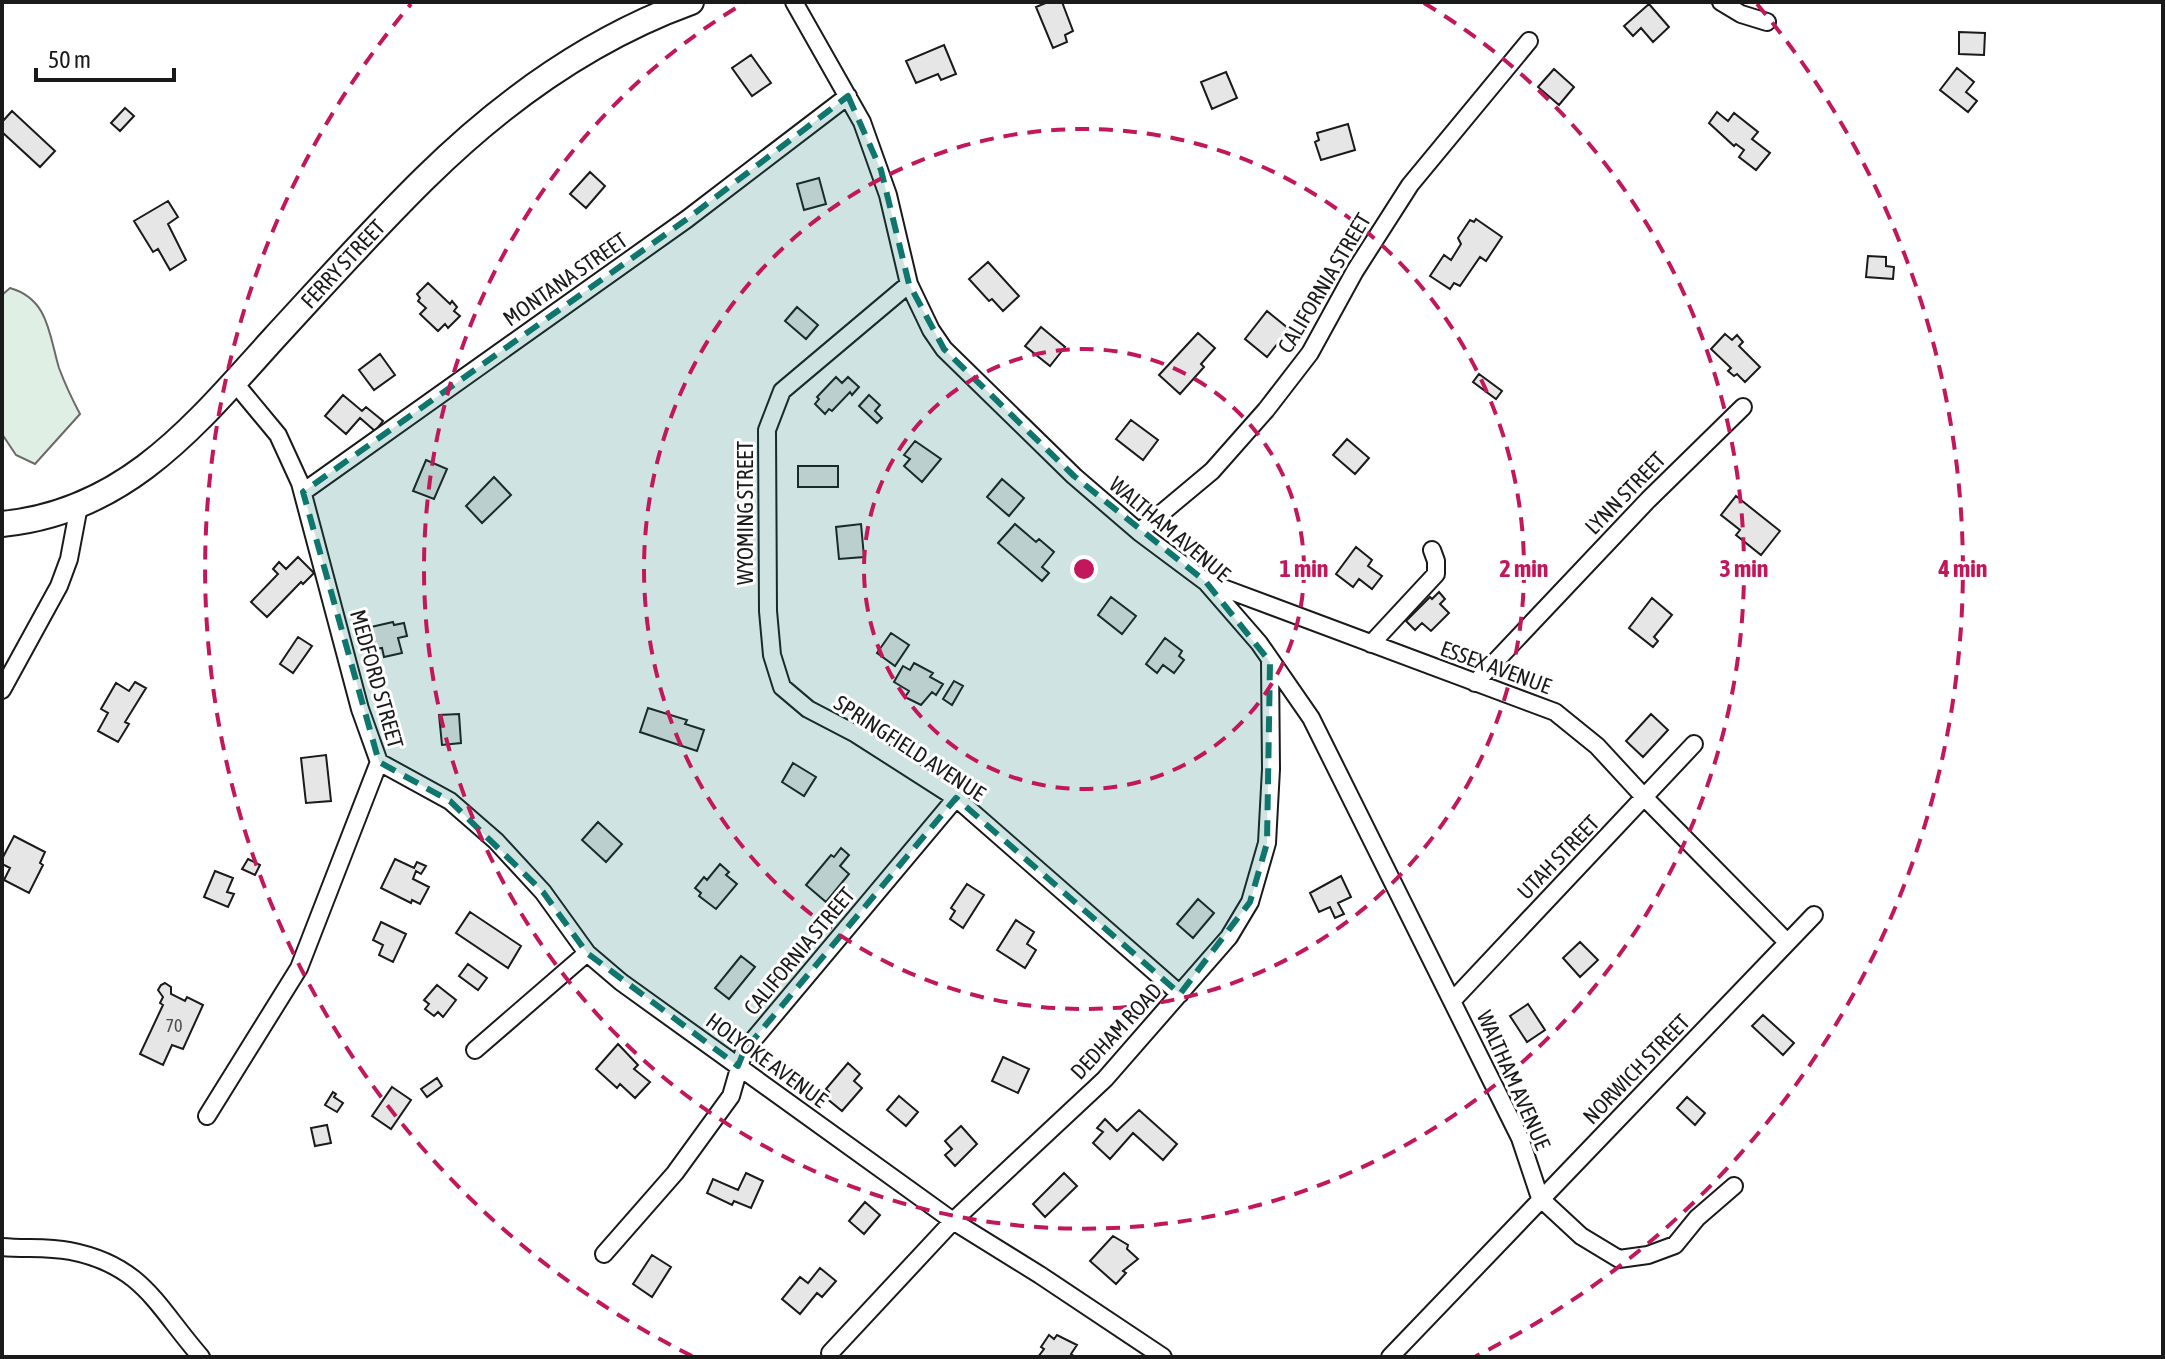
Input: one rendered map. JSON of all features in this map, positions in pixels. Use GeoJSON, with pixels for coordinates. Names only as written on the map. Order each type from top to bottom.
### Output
{"type":"FeatureCollection","features":[{"type":"Feature","properties":{"kind":"main road","name":"FERRY STREET"},"geometry":{"type":"LineString","coordinates":[[2,524],[27,521],[79,506],[132,477],[180,440],[385,219],[492,117],[587,51],[644,21],[691,2]]}},
{"type":"Feature","properties":{"kind":"street","name":"WALTHAM AVENUE"},"geometry":{"type":"LineString","coordinates":[[794,2],[862,122],[881,170],[909,284],[931,330],[962,369],[1074,476],[1139,532],[1206,582],[1259,643],[1311,718],[1520,1138],[1540,1198]]}},
{"type":"Feature","properties":{"kind":"street"},"geometry":{"type":"LineString","coordinates":[[1721,2],[1741,14],[1767,22]]}},
{"type":"Feature","properties":{"kind":"street","name":"CALIFORNIA STREET"},"geometry":{"type":"LineString","coordinates":[[1139,532],[1212,471],[1266,410],[1310,353],[1355,271],[1410,185],[1529,41]]}},
{"type":"Feature","properties":{"kind":"street","name":"MONTANA STREET"},"geometry":{"type":"LineString","coordinates":[[303,492],[687,219],[848,96]]}},
{"type":"Feature","properties":{"kind":"street","name":"WYOMING STREET"},"geometry":{"type":"LineString","coordinates":[[768,611],[767,430],[782,391],[909,284]]}},
{"type":"Feature","properties":{"kind":"street","name":"MEDFORD STREET"},"geometry":{"type":"LineString","coordinates":[[207,1116],[299,968],[379,762],[350,674],[303,492],[278,435],[234,382]]}},
{"type":"Feature","properties":{"kind":"street","name":"LYNN STREET"},"geometry":{"type":"LineString","coordinates":[[1475,683],[1648,500],[1743,407]]}},
{"type":"Feature","properties":{"kind":"street"},"geometry":{"type":"LineString","coordinates":[[2,690],[59,586],[69,559],[79,506]]}},
{"type":"Feature","properties":{"kind":"street"},"geometry":{"type":"LineString","coordinates":[[1371,644],[1436,574],[1432,550]]}},
{"type":"Feature","properties":{"kind":"street","name":"ESSEX AVENUE"},"geometry":{"type":"LineString","coordinates":[[1206,582],[1555,712],[1597,746],[1787,942]]}},
{"type":"Feature","properties":{"kind":"street","name":"SPRINGFIELD AVENUE"},"geometry":{"type":"LineString","coordinates":[[768,611],[772,655],[782,687],[808,709],[856,734],[956,798],[1180,994]]}},
{"type":"Feature","properties":{"kind":"street","name":"DEDHAM ROAD"},"geometry":{"type":"LineString","coordinates":[[830,1353],[953,1221],[1105,1079],[1229,937],[1250,902],[1260,873],[1271,815],[1270,662]]}},
{"type":"Feature","properties":{"kind":"street"},"geometry":{"type":"LineString","coordinates":[[1269,712],[1296,697]]}},
{"type":"Feature","properties":{"kind":"street","name":"UTAH STREET"},"geometry":{"type":"LineString","coordinates":[[1453,1000],[1694,744]]}},
{"type":"Feature","properties":{"kind":"street","name":"HOLYOKE AVENUE"},"geometry":{"type":"LineString","coordinates":[[379,762],[450,801],[496,841],[543,892],[587,953],[621,982],[953,1221],[1163,1357]]}},
{"type":"Feature","properties":{"kind":"street","name":"CALIFORNIA STREET"},"geometry":{"type":"LineString","coordinates":[[604,1254],[675,1173],[731,1096],[744,1051],[956,798]]}},
{"type":"Feature","properties":{"kind":"street","name":"NORWICH STREET"},"geometry":{"type":"LineString","coordinates":[[1390,1357],[1814,915]]}},
{"type":"Feature","properties":{"kind":"street"},"geometry":{"type":"LineString","coordinates":[[475,1050],[587,953]]}},
{"type":"Feature","properties":{"kind":"street"},"geometry":{"type":"LineString","coordinates":[[1540,1198],[1581,1236],[1619,1259],[1648,1255],[1675,1245],[1697,1218],[1734,1186]]}},
{"type":"Feature","properties":{"kind":"street"},"geometry":{"type":"LineString","coordinates":[[2,1247],[69,1251],[123,1269],[171,1317],[201,1357]]}},
{"type":"Feature","properties":{"kind":"highlighted area"},"geometry":{"type":"Polygon","coordinates":[[[848,96],[881,170],[909,284],[944,349],[1074,476],[1206,582],[1270,662],[1267,843],[1250,902],[1180,994],[956,798],[744,1051],[738,1066],[587,953],[543,892],[450,801],[379,762],[303,492],[687,219],[848,96]]]}},
{"type":"Feature","properties":{"kind":"green space"},"geometry":{"type":"Polygon","coordinates":[[[10,288],[33,300],[40,309],[59,368],[80,414],[35,464],[16,455],[2,434],[2,295],[10,288]]]}},
{"type":"Feature","properties":{"kind":"building"},"geometry":{"type":"Polygon","coordinates":[[[1048,2],[1062,2],[1073,31],[1065,35],[1067,42],[1053,48],[1036,7],[1048,2]]]}},
{"type":"Feature","properties":{"kind":"building"},"geometry":{"type":"Polygon","coordinates":[[[1649,4],[1669,27],[1653,42],[1641,28],[1633,36],[1624,26],[1649,4]]]}},
{"type":"Feature","properties":{"kind":"building"},"geometry":{"type":"Polygon","coordinates":[[[1959,32],[1985,33],[1984,55],[1959,54],[1959,32]]]}},
{"type":"Feature","properties":{"kind":"building"},"geometry":{"type":"Polygon","coordinates":[[[944,45],[956,74],[941,80],[938,74],[916,83],[906,61],[944,45]]]}},
{"type":"Feature","properties":{"kind":"building"},"geometry":{"type":"Polygon","coordinates":[[[751,55],[771,83],[752,96],[732,68],[751,55]]]}},
{"type":"Feature","properties":{"kind":"building"},"geometry":{"type":"Polygon","coordinates":[[[1957,68],[1974,82],[1966,92],[1977,101],[1968,112],[1940,90],[1957,68]]]}},
{"type":"Feature","properties":{"kind":"building"},"geometry":{"type":"Polygon","coordinates":[[[1554,69],[1574,87],[1559,105],[1538,87],[1554,69]]]}},
{"type":"Feature","properties":{"kind":"building"},"geometry":{"type":"Polygon","coordinates":[[[1226,72],[1237,98],[1212,109],[1201,82],[1226,72]]]}},
{"type":"Feature","properties":{"kind":"building"},"geometry":{"type":"Polygon","coordinates":[[[125,108],[134,116],[120,131],[111,123],[125,108]]]}},
{"type":"Feature","properties":{"kind":"building"},"geometry":{"type":"Polygon","coordinates":[[[12,111],[55,151],[40,167],[2,132],[2,122],[12,111]]]}},
{"type":"Feature","properties":{"kind":"building"},"geometry":{"type":"Polygon","coordinates":[[[1717,112],[1728,121],[1734,113],[1758,132],[1752,139],[1770,153],[1756,170],[1739,157],[1744,150],[1736,144],[1734,146],[1709,123],[1717,112]]]}},
{"type":"Feature","properties":{"kind":"building"},"geometry":{"type":"Polygon","coordinates":[[[1348,124],[1355,150],[1321,160],[1315,142],[1319,140],[1317,133],[1348,124]]]}},
{"type":"Feature","properties":{"kind":"building"},"geometry":{"type":"Polygon","coordinates":[[[590,172],[605,186],[586,208],[570,194],[590,172]]]}},
{"type":"Feature","properties":{"kind":"building"},"geometry":{"type":"Polygon","coordinates":[[[819,178],[826,204],[804,210],[797,184],[819,178]]]}},
{"type":"Feature","properties":{"kind":"building"},"geometry":{"type":"Polygon","coordinates":[[[168,201],[178,217],[168,224],[186,260],[170,270],[158,249],[153,252],[134,221],[168,201]]]}},
{"type":"Feature","properties":{"kind":"building"},"geometry":{"type":"Polygon","coordinates":[[[1476,219],[1502,237],[1486,261],[1480,257],[1460,286],[1454,283],[1450,289],[1430,276],[1444,255],[1451,260],[1461,244],[1458,238],[1470,220],[1474,222],[1476,219]]]}},
{"type":"Feature","properties":{"kind":"building"},"geometry":{"type":"Polygon","coordinates":[[[1868,256],[1886,257],[1886,266],[1894,267],[1893,279],[1866,277],[1868,256]]]}},
{"type":"Feature","properties":{"kind":"building"},"geometry":{"type":"Polygon","coordinates":[[[988,262],[1019,296],[1003,311],[969,279],[988,262]]]}},
{"type":"Feature","properties":{"kind":"building"},"geometry":{"type":"Polygon","coordinates":[[[428,283],[457,307],[454,311],[460,316],[448,328],[445,324],[438,331],[420,314],[426,308],[418,301],[420,298],[417,294],[428,283]]]}},
{"type":"Feature","properties":{"kind":"building"},"geometry":{"type":"Polygon","coordinates":[[[797,307],[818,325],[806,339],[785,321],[797,307]]]}},
{"type":"Feature","properties":{"kind":"building"},"geometry":{"type":"Polygon","coordinates":[[[1267,311],[1289,329],[1267,357],[1245,339],[1267,311]]]}},
{"type":"Feature","properties":{"kind":"building"},"geometry":{"type":"Polygon","coordinates":[[[1041,327],[1065,347],[1050,366],[1025,346],[1041,327]]]}},
{"type":"Feature","properties":{"kind":"building"},"geometry":{"type":"Polygon","coordinates":[[[1198,333],[1215,348],[1201,364],[1204,367],[1180,394],[1159,375],[1198,333]]]}},
{"type":"Feature","properties":{"kind":"building"},"geometry":{"type":"Polygon","coordinates":[[[1725,334],[1732,340],[1737,335],[1743,342],[1739,346],[1760,367],[1745,382],[1728,371],[1731,368],[1711,349],[1725,334]]]}},
{"type":"Feature","properties":{"kind":"building"},"geometry":{"type":"Polygon","coordinates":[[[380,354],[395,375],[374,390],[359,370],[380,354]]]}},
{"type":"Feature","properties":{"kind":"building"},"geometry":{"type":"Polygon","coordinates":[[[1479,374],[1502,391],[1496,399],[1473,382],[1479,374]]]}},
{"type":"Feature","properties":{"kind":"building"},"geometry":{"type":"Polygon","coordinates":[[[836,377],[842,383],[848,377],[859,387],[825,414],[815,404],[819,399],[817,397],[836,377]]]}},
{"type":"Feature","properties":{"kind":"building"},"geometry":{"type":"Polygon","coordinates":[[[343,395],[362,411],[366,407],[383,421],[375,431],[360,418],[346,434],[325,416],[343,395]]]}},
{"type":"Feature","properties":{"kind":"building"},"geometry":{"type":"Polygon","coordinates":[[[869,395],[880,405],[875,411],[882,418],[877,423],[859,406],[869,395]]]}},
{"type":"Feature","properties":{"kind":"building"},"geometry":{"type":"Polygon","coordinates":[[[1131,420],[1158,440],[1143,460],[1116,439],[1131,420]]]}},
{"type":"Feature","properties":{"kind":"building"},"geometry":{"type":"Polygon","coordinates":[[[1347,439],[1369,458],[1355,474],[1333,455],[1347,439]]]}},
{"type":"Feature","properties":{"kind":"building"},"geometry":{"type":"Polygon","coordinates":[[[915,441],[941,459],[922,482],[904,466],[910,459],[904,455],[915,441]]]}},
{"type":"Feature","properties":{"kind":"building"},"geometry":{"type":"Polygon","coordinates":[[[426,460],[447,469],[434,499],[413,491],[426,460]]]}},
{"type":"Feature","properties":{"kind":"building"},"geometry":{"type":"Polygon","coordinates":[[[798,466],[838,466],[838,487],[798,487],[798,466]]]}},
{"type":"Feature","properties":{"kind":"building"},"geometry":{"type":"Polygon","coordinates":[[[494,477],[511,495],[482,523],[466,506],[494,477]]]}},
{"type":"Feature","properties":{"kind":"building"},"geometry":{"type":"Polygon","coordinates":[[[1002,479],[1024,498],[1009,516],[987,497],[1002,479]]]}},
{"type":"Feature","properties":{"kind":"building"},"geometry":{"type":"Polygon","coordinates":[[[1736,496],[1780,531],[1761,555],[1736,535],[1740,530],[1721,515],[1736,496]]]}},
{"type":"Feature","properties":{"kind":"building"},"geometry":{"type":"Polygon","coordinates":[[[861,524],[864,557],[839,559],[836,527],[861,524]]]}},
{"type":"Feature","properties":{"kind":"building"},"geometry":{"type":"Polygon","coordinates":[[[1015,524],[1054,552],[1042,567],[1049,573],[1042,581],[998,543],[1015,524]]]}},
{"type":"Feature","properties":{"kind":"building"},"geometry":{"type":"Polygon","coordinates":[[[1356,547],[1372,560],[1368,566],[1382,576],[1372,589],[1359,579],[1353,587],[1336,574],[1356,547]]]}},
{"type":"Feature","properties":{"kind":"building"},"geometry":{"type":"Polygon","coordinates":[[[298,557],[314,573],[267,617],[251,602],[278,574],[273,569],[279,562],[286,569],[298,557]]]}},
{"type":"Feature","properties":{"kind":"building"},"geometry":{"type":"Polygon","coordinates":[[[1439,592],[1445,599],[1440,604],[1449,613],[1431,631],[1422,623],[1415,630],[1406,621],[1439,592]]]}},
{"type":"Feature","properties":{"kind":"building"},"geometry":{"type":"Polygon","coordinates":[[[1111,597],[1136,616],[1122,634],[1098,615],[1111,597]]]}},
{"type":"Feature","properties":{"kind":"building"},"geometry":{"type":"Polygon","coordinates":[[[1652,598],[1672,615],[1654,637],[1658,641],[1653,647],[1629,628],[1652,598]]]}},
{"type":"Feature","properties":{"kind":"building"},"geometry":{"type":"Polygon","coordinates":[[[393,622],[394,625],[404,623],[407,636],[398,638],[402,653],[384,657],[382,648],[376,649],[371,627],[393,622]]]}},
{"type":"Feature","properties":{"kind":"building"},"geometry":{"type":"Polygon","coordinates":[[[891,633],[909,645],[895,666],[877,653],[891,633]]]}},
{"type":"Feature","properties":{"kind":"building"},"geometry":{"type":"Polygon","coordinates":[[[298,637],[312,646],[293,673],[280,664],[298,637]]]}},
{"type":"Feature","properties":{"kind":"building"},"geometry":{"type":"Polygon","coordinates":[[[1165,638],[1182,651],[1179,656],[1184,660],[1174,673],[1163,665],[1157,673],[1146,664],[1165,638]]]}},
{"type":"Feature","properties":{"kind":"building"},"geometry":{"type":"Polygon","coordinates":[[[914,663],[933,673],[930,677],[943,684],[936,695],[932,692],[921,705],[905,697],[909,691],[894,682],[903,666],[910,670],[914,663]]]}},
{"type":"Feature","properties":{"kind":"building"},"geometry":{"type":"Polygon","coordinates":[[[954,681],[963,686],[952,705],[943,699],[954,681]]]}},
{"type":"Feature","properties":{"kind":"building"},"geometry":{"type":"Polygon","coordinates":[[[135,682],[146,688],[125,722],[129,724],[118,742],[98,731],[108,713],[101,709],[116,683],[129,691],[135,682]]]}},
{"type":"Feature","properties":{"kind":"building"},"geometry":{"type":"Polygon","coordinates":[[[648,708],[687,720],[685,724],[704,730],[697,751],[640,732],[648,708]]]}},
{"type":"Feature","properties":{"kind":"building"},"geometry":{"type":"Polygon","coordinates":[[[459,714],[461,743],[442,745],[439,715],[459,714]]]}},
{"type":"Feature","properties":{"kind":"building"},"geometry":{"type":"Polygon","coordinates":[[[1651,714],[1668,730],[1643,757],[1626,741],[1651,714]]]}},
{"type":"Feature","properties":{"kind":"building"},"geometry":{"type":"Polygon","coordinates":[[[326,755],[331,801],[306,803],[301,758],[326,755]]]}},
{"type":"Feature","properties":{"kind":"building"},"geometry":{"type":"Polygon","coordinates":[[[793,763],[816,777],[804,796],[782,782],[793,763]]]}},
{"type":"Feature","properties":{"kind":"building"},"geometry":{"type":"Polygon","coordinates":[[[598,822],[622,844],[606,862],[582,840],[598,822]]]}},
{"type":"Feature","properties":{"kind":"building"},"geometry":{"type":"Polygon","coordinates":[[[14,836],[45,852],[40,863],[43,865],[29,893],[4,880],[10,868],[2,864],[2,859],[14,836]]]}},
{"type":"Feature","properties":{"kind":"building"},"geometry":{"type":"Polygon","coordinates":[[[841,848],[849,855],[840,866],[849,874],[826,902],[806,885],[831,855],[834,857],[841,848]]]}},
{"type":"Feature","properties":{"kind":"building"},"geometry":{"type":"Polygon","coordinates":[[[248,859],[260,865],[255,875],[242,869],[248,859]]]}},
{"type":"Feature","properties":{"kind":"building"},"geometry":{"type":"Polygon","coordinates":[[[395,859],[414,868],[417,862],[426,866],[421,874],[416,871],[413,879],[429,887],[420,904],[412,900],[411,903],[381,888],[395,859]]]}},
{"type":"Feature","properties":{"kind":"building"},"geometry":{"type":"Polygon","coordinates":[[[720,864],[729,872],[726,875],[737,884],[716,909],[699,896],[701,893],[695,888],[704,877],[707,880],[720,864]]]}},
{"type":"Feature","properties":{"kind":"building"},"geometry":{"type":"Polygon","coordinates":[[[215,871],[233,878],[227,892],[234,894],[228,907],[204,897],[215,871]]]}},
{"type":"Feature","properties":{"kind":"building"},"geometry":{"type":"Polygon","coordinates":[[[1341,876],[1351,897],[1338,903],[1344,914],[1335,918],[1330,907],[1319,912],[1310,893],[1341,876]]]}},
{"type":"Feature","properties":{"kind":"building"},"geometry":{"type":"Polygon","coordinates":[[[967,884],[984,895],[963,928],[950,919],[955,911],[951,908],[967,884]]]}},
{"type":"Feature","properties":{"kind":"building"},"geometry":{"type":"Polygon","coordinates":[[[1198,899],[1214,913],[1193,938],[1177,924],[1198,899]]]}},
{"type":"Feature","properties":{"kind":"building"},"geometry":{"type":"Polygon","coordinates":[[[470,912],[521,946],[508,968],[456,933],[470,912]]]}},
{"type":"Feature","properties":{"kind":"building"},"geometry":{"type":"Polygon","coordinates":[[[1016,920],[1034,932],[1027,944],[1036,950],[1025,968],[997,950],[1016,920]]]}},
{"type":"Feature","properties":{"kind":"building"},"geometry":{"type":"Polygon","coordinates":[[[381,922],[406,934],[393,962],[379,955],[383,945],[373,940],[381,922]]]}},
{"type":"Feature","properties":{"kind":"building"},"geometry":{"type":"Polygon","coordinates":[[[1580,942],[1598,960],[1580,977],[1563,958],[1580,942]]]}},
{"type":"Feature","properties":{"kind":"building"},"geometry":{"type":"Polygon","coordinates":[[[741,956],[755,967],[729,999],[715,988],[741,956]]]}},
{"type":"Feature","properties":{"kind":"building"},"geometry":{"type":"Polygon","coordinates":[[[468,964],[487,978],[478,990],[459,976],[468,964]]]}},
{"type":"Feature","properties":{"kind":"building"},"geometry":{"type":"Polygon","coordinates":[[[165,983],[171,987],[171,994],[203,1005],[183,1049],[172,1045],[163,1065],[140,1054],[163,1005],[160,1003],[163,997],[158,990],[165,983]]]}},
{"type":"Feature","properties":{"kind":"building"},"geometry":{"type":"Polygon","coordinates":[[[437,985],[456,1000],[443,1017],[438,1012],[434,1016],[425,1009],[429,1004],[424,1000],[437,985]]]}},
{"type":"Feature","properties":{"kind":"building"},"geometry":{"type":"Polygon","coordinates":[[[1528,1004],[1545,1030],[1527,1042],[1510,1016],[1528,1004]]]}},
{"type":"Feature","properties":{"kind":"building"},"geometry":{"type":"Polygon","coordinates":[[[1763,1015],[1794,1043],[1783,1055],[1752,1026],[1763,1015]]]}},
{"type":"Feature","properties":{"kind":"building"},"geometry":{"type":"Polygon","coordinates":[[[618,1044],[638,1065],[634,1069],[650,1082],[635,1098],[620,1084],[617,1088],[596,1069],[618,1044]]]}},
{"type":"Feature","properties":{"kind":"building"},"geometry":{"type":"Polygon","coordinates":[[[1003,1057],[1029,1069],[1018,1093],[992,1081],[1003,1057]]]}},
{"type":"Feature","properties":{"kind":"building"},"geometry":{"type":"Polygon","coordinates":[[[848,1063],[860,1074],[854,1081],[862,1088],[842,1111],[825,1097],[829,1092],[826,1089],[848,1063]]]}},
{"type":"Feature","properties":{"kind":"building"},"geometry":{"type":"Polygon","coordinates":[[[437,1078],[442,1086],[427,1097],[421,1089],[437,1078]]]}},
{"type":"Feature","properties":{"kind":"building"},"geometry":{"type":"Polygon","coordinates":[[[392,1087],[411,1100],[391,1129],[372,1116],[392,1087]]]}},
{"type":"Feature","properties":{"kind":"building"},"geometry":{"type":"Polygon","coordinates":[[[333,1092],[336,1094],[334,1097],[343,1103],[337,1112],[325,1105],[333,1092]]]}},
{"type":"Feature","properties":{"kind":"building"},"geometry":{"type":"Polygon","coordinates":[[[899,1096],[918,1112],[906,1126],[887,1110],[899,1096]]]}},
{"type":"Feature","properties":{"kind":"building"},"geometry":{"type":"Polygon","coordinates":[[[1687,1097],[1705,1113],[1695,1125],[1677,1108],[1687,1097]]]}},
{"type":"Feature","properties":{"kind":"building"},"geometry":{"type":"Polygon","coordinates":[[[1139,1110],[1177,1144],[1163,1160],[1133,1133],[1110,1159],[1093,1143],[1103,1132],[1097,1128],[1105,1119],[1117,1131],[1139,1110]]]}},
{"type":"Feature","properties":{"kind":"building"},"geometry":{"type":"Polygon","coordinates":[[[327,1125],[331,1143],[315,1146],[311,1128],[327,1125]]]}},
{"type":"Feature","properties":{"kind":"building"},"geometry":{"type":"Polygon","coordinates":[[[961,1126],[977,1144],[955,1166],[945,1155],[952,1149],[945,1141],[961,1126]]]}},
{"type":"Feature","properties":{"kind":"building"},"geometry":{"type":"Polygon","coordinates":[[[746,1173],[763,1181],[751,1208],[734,1201],[732,1205],[707,1193],[713,1179],[738,1190],[746,1173]]]}},
{"type":"Feature","properties":{"kind":"building"},"geometry":{"type":"Polygon","coordinates":[[[1064,1173],[1077,1186],[1045,1217],[1033,1204],[1064,1173]]]}},
{"type":"Feature","properties":{"kind":"building"},"geometry":{"type":"Polygon","coordinates":[[[865,1202],[880,1215],[864,1234],[849,1221],[865,1202]]]}},
{"type":"Feature","properties":{"kind":"building"},"geometry":{"type":"Polygon","coordinates":[[[1113,1236],[1128,1245],[1127,1249],[1138,1259],[1123,1271],[1126,1273],[1116,1284],[1090,1261],[1113,1236]]]}},
{"type":"Feature","properties":{"kind":"building"},"geometry":{"type":"Polygon","coordinates":[[[652,1255],[671,1267],[652,1297],[633,1284],[652,1255]]]}},
{"type":"Feature","properties":{"kind":"building"},"geometry":{"type":"Polygon","coordinates":[[[820,1268],[836,1281],[822,1297],[817,1293],[800,1314],[782,1299],[800,1277],[808,1283],[820,1268]]]}},
{"type":"Feature","properties":{"kind":"building"},"geometry":{"type":"Polygon","coordinates":[[[1049,1335],[1054,1339],[1057,1335],[1077,1345],[1071,1354],[1075,1357],[1038,1357],[1049,1335]]]}}]}
